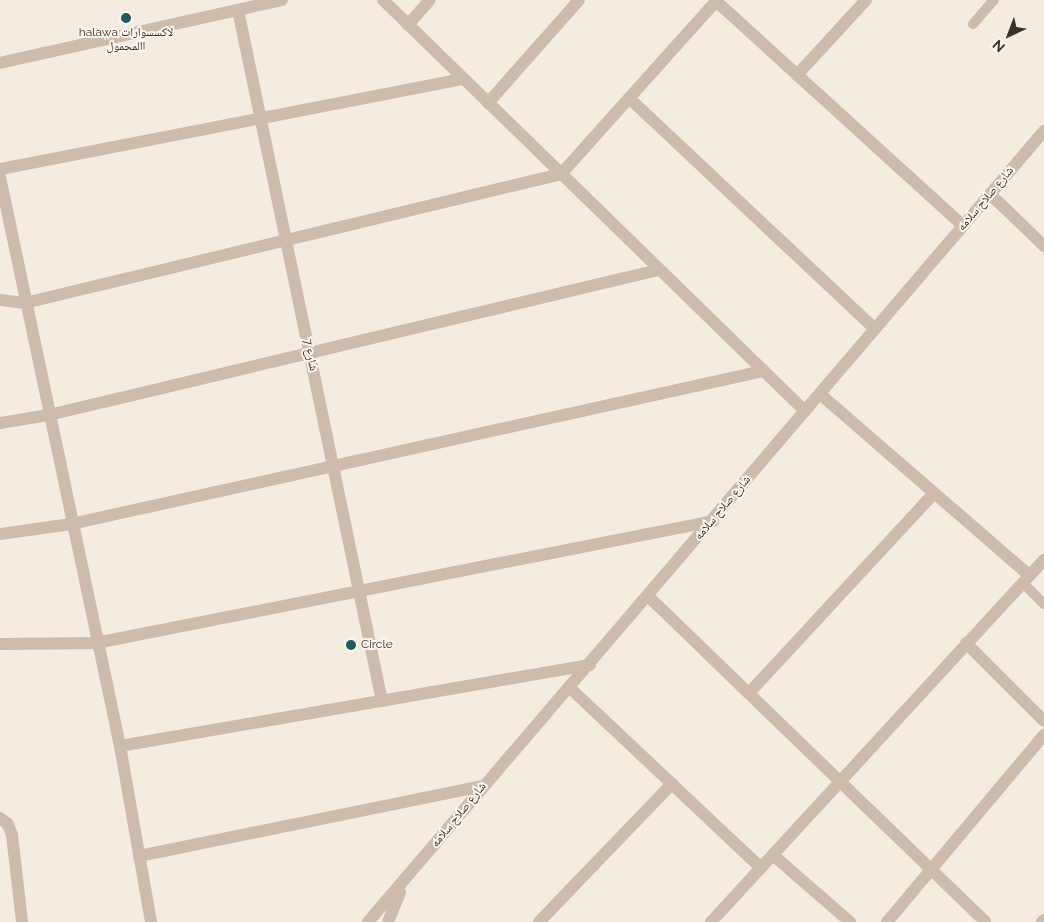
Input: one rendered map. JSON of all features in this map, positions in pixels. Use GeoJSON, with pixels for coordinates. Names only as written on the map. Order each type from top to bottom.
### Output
{"type":"FeatureCollection","features":[{"type":"Feature","properties":{"kind":"street"},"geometry":{"type":"LineString","coordinates":[[0,63],[282,0]]}},
{"type":"Feature","properties":{"kind":"street"},"geometry":{"type":"LineString","coordinates":[[383,0],[658,270],[806,412]]}},
{"type":"Feature","properties":{"kind":"street"},"geometry":{"type":"LineString","coordinates":[[408,25],[430,0]]}},
{"type":"Feature","properties":{"kind":"street"},"geometry":{"type":"LineString","coordinates":[[488,103],[579,0]]}},
{"type":"Feature","properties":{"kind":"street"},"geometry":{"type":"LineString","coordinates":[[797,75],[866,0]]}},
{"type":"Feature","properties":{"kind":"street"},"geometry":{"type":"LineString","coordinates":[[0,300],[25,303],[561,174],[716,1],[963,226]]}},
{"type":"Feature","properties":{"kind":"street","name":"شارع 7"},"geometry":{"type":"LineString","coordinates":[[238,10],[382,701]]}},
{"type":"Feature","properties":{"kind":"street"},"geometry":{"type":"LineString","coordinates":[[0,169],[463,79]]}},
{"type":"Feature","properties":{"kind":"street"},"geometry":{"type":"LineString","coordinates":[[629,98],[875,329]]}},
{"type":"Feature","properties":{"kind":"street","name":"شارع صلاح سلامه"},"geometry":{"type":"LineString","coordinates":[[368,922],[403,885],[482,786],[649,597],[1044,131]]}},
{"type":"Feature","properties":{"kind":"street"},"geometry":{"type":"LineString","coordinates":[[0,177],[96,643],[120,746],[151,922]]}},
{"type":"Feature","properties":{"kind":"street"},"geometry":{"type":"LineString","coordinates":[[990,194],[1044,246]]}},
{"type":"Feature","properties":{"kind":"street"},"geometry":{"type":"LineString","coordinates":[[0,423],[49,415],[658,270]]}},
{"type":"Feature","properties":{"kind":"street"},"geometry":{"type":"LineString","coordinates":[[0,534],[72,524],[763,372]]}},
{"type":"Feature","properties":{"kind":"street"},"geometry":{"type":"LineString","coordinates":[[820,394],[934,493],[1025,578]]}},
{"type":"Feature","properties":{"kind":"street"},"geometry":{"type":"LineString","coordinates":[[749,693],[934,493]]}},
{"type":"Feature","properties":{"kind":"street"},"geometry":{"type":"LineString","coordinates":[[0,644],[96,643],[712,521]]}},
{"type":"Feature","properties":{"kind":"street"},"geometry":{"type":"LineString","coordinates":[[711,922],[1025,578],[1044,560]]}},
{"type":"Feature","properties":{"kind":"street"},"geometry":{"type":"LineString","coordinates":[[649,597],[932,868],[985,922]]}},
{"type":"Feature","properties":{"kind":"street"},"geometry":{"type":"LineString","coordinates":[[966,643],[1044,721]]}},
{"type":"Feature","properties":{"kind":"street"},"geometry":{"type":"LineString","coordinates":[[120,746],[590,665]]}},
{"type":"Feature","properties":{"kind":"street"},"geometry":{"type":"LineString","coordinates":[[569,687],[761,868]]}},
{"type":"Feature","properties":{"kind":"street"},"geometry":{"type":"LineString","coordinates":[[887,922],[1044,735]]}},
{"type":"Feature","properties":{"kind":"street"},"geometry":{"type":"LineString","coordinates":[[539,922],[672,784]]}},
{"type":"Feature","properties":{"kind":"street"},"geometry":{"type":"LineString","coordinates":[[139,856],[482,786]]}},
{"type":"Feature","properties":{"kind":"street"},"geometry":{"type":"LineString","coordinates":[[0,818],[7,823],[12,835],[22,922]]}},
{"type":"Feature","properties":{"kind":"street"},"geometry":{"type":"LineString","coordinates":[[773,855],[850,922]]}},
{"type":"Feature","properties":{"kind":"street","name":"شارع صلاح سلامه"},"geometry":{"type":"LineString","coordinates":[[388,922],[403,885]]}},
{"type":"Feature","properties":{"kind":"lane"},"geometry":{"type":"LineString","coordinates":[[973,24],[994,0]]}},
{"type":"Feature","properties":{"kind":"lane"},"geometry":{"type":"LineString","coordinates":[[1025,578],[1044,604]]}},
{"type":"Feature","properties":{"kind":"place","name":"halawa لاكسسوارات االمحمول"},"geometry":{"type":"Point","coordinates":[126,18]}},
{"type":"Feature","properties":{"kind":"place","name":"Circle"},"geometry":{"type":"Point","coordinates":[351,645]}}]}
